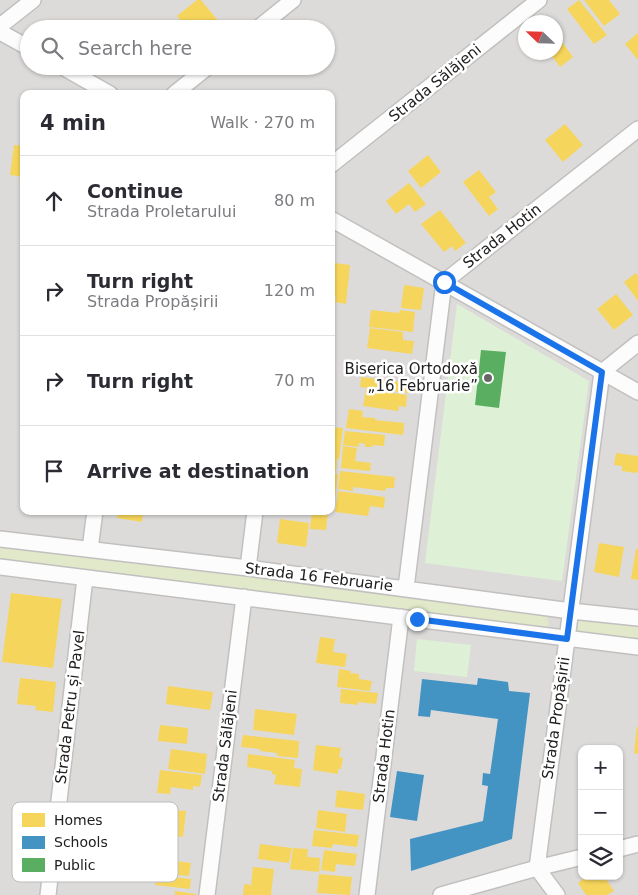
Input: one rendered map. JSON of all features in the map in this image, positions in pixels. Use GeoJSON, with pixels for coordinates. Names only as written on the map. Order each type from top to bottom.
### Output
{"type":"FeatureCollection","features":[{"type":"Feature","properties":{"kind":"street"},"geometry":{"type":"LineString","coordinates":[[0,26],[33,0]]}},
{"type":"Feature","properties":{"kind":"street"},"geometry":{"type":"LineString","coordinates":[[268,20],[293,0]]}},
{"type":"Feature","properties":{"kind":"street","name":"Strada Sălăjeni"},"geometry":{"type":"LineString","coordinates":[[335,162],[539,0]]}},
{"type":"Feature","properties":{"kind":"street"},"geometry":{"type":"LineString","coordinates":[[0,32],[20,43]]}},
{"type":"Feature","properties":{"kind":"street"},"geometry":{"type":"LineString","coordinates":[[77,75],[103,90]]}},
{"type":"Feature","properties":{"kind":"street"},"geometry":{"type":"LineString","coordinates":[[179,90],[198,75]]}},
{"type":"Feature","properties":{"kind":"street","name":"Strada Hotin"},"geometry":{"type":"LineString","coordinates":[[444,282],[638,129]]}},
{"type":"Feature","properties":{"kind":"street"},"geometry":{"type":"LineString","coordinates":[[335,221],[638,392]]}},
{"type":"Feature","properties":{"kind":"street"},"geometry":{"type":"LineString","coordinates":[[406,588],[444,282]]}},
{"type":"Feature","properties":{"kind":"street"},"geometry":{"type":"LineString","coordinates":[[602,372],[638,343]]}},
{"type":"Feature","properties":{"kind":"street","name":"Strada Propășirii"},"geometry":{"type":"LineString","coordinates":[[537,868],[602,372]]}},
{"type":"Feature","properties":{"kind":"street"},"geometry":{"type":"LineString","coordinates":[[90,549],[94,515]]}},
{"type":"Feature","properties":{"kind":"street"},"geometry":{"type":"LineString","coordinates":[[248,568],[255,515]]}},
{"type":"Feature","properties":{"kind":"street","name":"Strada 16 Februarie"},"geometry":{"type":"LineString","coordinates":[[0,539],[248,568],[571,611],[638,618]]}},
{"type":"Feature","properties":{"kind":"street","name":"Strada 16 Februarie"},"geometry":{"type":"LineString","coordinates":[[0,567],[638,647]]}},
{"type":"Feature","properties":{"kind":"street","name":"Strada Petru și Pavel"},"geometry":{"type":"LineString","coordinates":[[59,802],[85,578]]}},
{"type":"Feature","properties":{"kind":"street","name":"Strada Sălăjeni"},"geometry":{"type":"LineString","coordinates":[[207,895],[244,597]]}},
{"type":"Feature","properties":{"kind":"street","name":"Strada Hotin"},"geometry":{"type":"LineString","coordinates":[[367,895],[401,617]]}},
{"type":"Feature","properties":{"kind":"street"},"geometry":{"type":"LineString","coordinates":[[623,848],[638,844]]}},
{"type":"Feature","properties":{"kind":"street"},"geometry":{"type":"LineString","coordinates":[[440,895],[578,858]]}},
{"type":"Feature","properties":{"kind":"street"},"geometry":{"type":"LineString","coordinates":[[537,868],[557,895]]}},
{"type":"Feature","properties":{"kind":"street","name":"Strada Petru și Pavel"},"geometry":{"type":"LineString","coordinates":[[48,895],[50,882]]}},
{"type":"Feature","properties":{"kind":"shaded area"},"geometry":{"type":"Polygon","coordinates":[[[0,0],[638,0],[638,895],[0,895],[0,0]]]}},
{"type":"Feature","properties":{"kind":"green space"},"geometry":{"type":"Polygon","coordinates":[[[457,304],[589,381],[562,581],[425,563],[457,304]]]}},
{"type":"Feature","properties":{"kind":"green space"},"geometry":{"type":"Polygon","coordinates":[[[0,544],[540,613],[547,616],[549,624],[545,631],[0,564],[0,544]]]}},
{"type":"Feature","properties":{"kind":"green space"},"geometry":{"type":"Polygon","coordinates":[[[571,618],[638,626],[638,644],[569,636],[571,618]]]}},
{"type":"Feature","properties":{"kind":"green space"},"geometry":{"type":"Polygon","coordinates":[[[417,639],[471,645],[467,677],[414,671],[417,639]]]}},
{"type":"Feature","properties":{"kind":"building: Homes"},"geometry":{"type":"Polygon","coordinates":[[[197,0],[201,0],[218,20],[180,20],[177,16],[197,0]]]}},
{"type":"Feature","properties":{"kind":"building: Homes"},"geometry":{"type":"Polygon","coordinates":[[[579,0],[607,35],[594,44],[567,9],[579,0]]]}},
{"type":"Feature","properties":{"kind":"building: Homes"},"geometry":{"type":"Polygon","coordinates":[[[584,0],[609,0],[620,14],[604,26],[584,0]]]}},
{"type":"Feature","properties":{"kind":"building: Homes"},"geometry":{"type":"Polygon","coordinates":[[[638,33],[638,58],[637,59],[625,44],[638,33]]]}},
{"type":"Feature","properties":{"kind":"building: Homes"},"geometry":{"type":"Polygon","coordinates":[[[563,43],[573,57],[560,67],[555,60],[563,60],[563,43]]]}},
{"type":"Feature","properties":{"kind":"building: Homes"},"geometry":{"type":"Polygon","coordinates":[[[565,124],[583,145],[563,162],[545,140],[565,124]]]}},
{"type":"Feature","properties":{"kind":"building: Homes"},"geometry":{"type":"Polygon","coordinates":[[[14,145],[20,146],[20,176],[10,175],[14,145]]]}},
{"type":"Feature","properties":{"kind":"building: Homes"},"geometry":{"type":"Polygon","coordinates":[[[428,155],[441,172],[421,188],[408,171],[428,155]]]}},
{"type":"Feature","properties":{"kind":"building: Homes"},"geometry":{"type":"Polygon","coordinates":[[[479,170],[496,192],[489,197],[498,209],[489,216],[463,182],[479,170]]]}},
{"type":"Feature","properties":{"kind":"building: Homes"},"geometry":{"type":"Polygon","coordinates":[[[409,183],[426,204],[415,212],[409,204],[396,214],[386,201],[409,183]]]}},
{"type":"Feature","properties":{"kind":"building: Homes"},"geometry":{"type":"Polygon","coordinates":[[[440,210],[466,243],[455,251],[452,246],[444,252],[421,224],[440,210]]]}},
{"type":"Feature","properties":{"kind":"building: Homes"},"geometry":{"type":"Polygon","coordinates":[[[335,263],[350,265],[346,304],[335,302],[335,263]]]}},
{"type":"Feature","properties":{"kind":"building: Homes"},"geometry":{"type":"Polygon","coordinates":[[[636,273],[638,276],[638,301],[624,282],[636,273]]]}},
{"type":"Feature","properties":{"kind":"building: Homes"},"geometry":{"type":"Polygon","coordinates":[[[404,285],[424,288],[421,310],[401,308],[404,285]]]}},
{"type":"Feature","properties":{"kind":"building: Homes"},"geometry":{"type":"Polygon","coordinates":[[[616,294],[633,315],[614,330],[597,309],[616,294]]]}},
{"type":"Feature","properties":{"kind":"building: Homes"},"geometry":{"type":"Polygon","coordinates":[[[371,310],[399,313],[400,310],[415,312],[413,332],[369,327],[371,310]]]}},
{"type":"Feature","properties":{"kind":"building: Homes"},"geometry":{"type":"Polygon","coordinates":[[[370,328],[403,332],[403,340],[414,341],[412,354],[367,348],[370,328]]]}},
{"type":"Feature","properties":{"kind":"building: Homes"},"geometry":{"type":"Polygon","coordinates":[[[361,377],[403,382],[403,384],[410,385],[409,393],[360,387],[361,377]]]}},
{"type":"Feature","properties":{"kind":"building: Homes"},"geometry":{"type":"Polygon","coordinates":[[[366,389],[407,395],[406,407],[399,406],[398,411],[363,406],[366,389]]]}},
{"type":"Feature","properties":{"kind":"building: Homes"},"geometry":{"type":"Polygon","coordinates":[[[349,409],[363,411],[362,417],[404,423],[403,435],[346,428],[349,409]]]}},
{"type":"Feature","properties":{"kind":"building: Homes"},"geometry":{"type":"Polygon","coordinates":[[[335,427],[343,428],[335,471],[335,427]]]}},
{"type":"Feature","properties":{"kind":"building: Homes"},"geometry":{"type":"Polygon","coordinates":[[[345,431],[385,435],[384,446],[373,445],[372,447],[365,447],[365,444],[359,443],[359,447],[343,445],[345,431]]]}},
{"type":"Feature","properties":{"kind":"building: Homes"},"geometry":{"type":"Polygon","coordinates":[[[343,446],[357,448],[355,461],[371,463],[370,471],[341,468],[343,446]]]}},
{"type":"Feature","properties":{"kind":"building: Homes"},"geometry":{"type":"Polygon","coordinates":[[[616,453],[638,456],[638,472],[622,471],[622,466],[614,465],[616,453]]]}},
{"type":"Feature","properties":{"kind":"building: Homes"},"geometry":{"type":"Polygon","coordinates":[[[340,471],[395,477],[394,488],[386,488],[385,491],[353,487],[353,491],[338,489],[340,471]]]}},
{"type":"Feature","properties":{"kind":"building: Homes"},"geometry":{"type":"Polygon","coordinates":[[[335,474],[338,474],[335,499],[335,474]]]}},
{"type":"Feature","properties":{"kind":"building: Homes"},"geometry":{"type":"Polygon","coordinates":[[[338,491],[385,497],[384,508],[370,506],[368,516],[335,512],[338,491]]]}},
{"type":"Feature","properties":{"kind":"building: Homes"},"geometry":{"type":"Polygon","coordinates":[[[117,515],[143,515],[142,522],[117,518],[117,515]]]}},
{"type":"Feature","properties":{"kind":"building: Homes"},"geometry":{"type":"Polygon","coordinates":[[[312,515],[328,515],[326,530],[310,529],[312,515]]]}},
{"type":"Feature","properties":{"kind":"building: Homes"},"geometry":{"type":"Polygon","coordinates":[[[280,519],[309,523],[306,547],[277,543],[280,519]]]}},
{"type":"Feature","properties":{"kind":"building: Homes"},"geometry":{"type":"Polygon","coordinates":[[[599,543],[624,547],[619,577],[594,572],[599,543]]]}},
{"type":"Feature","properties":{"kind":"building: Homes"},"geometry":{"type":"Polygon","coordinates":[[[636,549],[638,549],[638,580],[631,579],[636,549]]]}},
{"type":"Feature","properties":{"kind":"building: Homes"},"geometry":{"type":"Polygon","coordinates":[[[11,593],[62,599],[53,668],[2,662],[11,593]]]}},
{"type":"Feature","properties":{"kind":"building: Homes"},"geometry":{"type":"Polygon","coordinates":[[[320,637],[335,639],[333,652],[347,654],[345,667],[316,663],[320,637]]]}},
{"type":"Feature","properties":{"kind":"building: Homes"},"geometry":{"type":"Polygon","coordinates":[[[339,669],[359,674],[359,679],[372,681],[370,691],[337,687],[339,669]]]}},
{"type":"Feature","properties":{"kind":"building: Homes"},"geometry":{"type":"Polygon","coordinates":[[[20,678],[56,682],[53,712],[35,710],[36,706],[17,704],[20,678]]]}},
{"type":"Feature","properties":{"kind":"building: Homes"},"geometry":{"type":"Polygon","coordinates":[[[168,686],[213,692],[210,710],[166,704],[168,686]]]}},
{"type":"Feature","properties":{"kind":"building: Homes"},"geometry":{"type":"Polygon","coordinates":[[[341,689],[378,693],[376,704],[340,703],[341,689]]]}},
{"type":"Feature","properties":{"kind":"building: Homes"},"geometry":{"type":"Polygon","coordinates":[[[255,709],[297,714],[294,735],[253,730],[255,709]]]}},
{"type":"Feature","properties":{"kind":"building: Homes"},"geometry":{"type":"Polygon","coordinates":[[[160,725],[188,728],[187,744],[158,741],[160,725]]]}},
{"type":"Feature","properties":{"kind":"building: Homes"},"geometry":{"type":"Polygon","coordinates":[[[638,727],[638,754],[634,753],[638,727]]]}},
{"type":"Feature","properties":{"kind":"building: Homes"},"geometry":{"type":"Polygon","coordinates":[[[243,735],[299,741],[298,758],[277,756],[277,753],[241,747],[243,735]]]}},
{"type":"Feature","properties":{"kind":"building: Homes"},"geometry":{"type":"Polygon","coordinates":[[[316,745],[341,748],[339,757],[343,758],[338,774],[313,770],[316,745]]]}},
{"type":"Feature","properties":{"kind":"building: Homes"},"geometry":{"type":"Polygon","coordinates":[[[171,749],[207,754],[205,774],[168,769],[171,749]]]}},
{"type":"Feature","properties":{"kind":"building: Homes"},"geometry":{"type":"Polygon","coordinates":[[[248,754],[295,760],[294,768],[302,769],[300,787],[274,784],[276,775],[272,774],[272,771],[247,767],[248,754]]]}},
{"type":"Feature","properties":{"kind":"building: Homes"},"geometry":{"type":"Polygon","coordinates":[[[160,770],[202,775],[200,787],[193,786],[193,790],[171,787],[170,794],[157,793],[160,770]]]}},
{"type":"Feature","properties":{"kind":"building: Homes"},"geometry":{"type":"Polygon","coordinates":[[[337,790],[365,794],[363,810],[335,807],[337,790]]]}},
{"type":"Feature","properties":{"kind":"building: Homes"},"geometry":{"type":"Polygon","coordinates":[[[178,810],[186,811],[183,837],[178,836],[178,810]]]}},
{"type":"Feature","properties":{"kind":"building: Homes"},"geometry":{"type":"Polygon","coordinates":[[[318,810],[347,814],[345,832],[316,828],[318,810]]]}},
{"type":"Feature","properties":{"kind":"building: Homes"},"geometry":{"type":"Polygon","coordinates":[[[314,830],[359,835],[357,847],[333,844],[332,848],[312,846],[314,830]]]}},
{"type":"Feature","properties":{"kind":"building: Homes"},"geometry":{"type":"Polygon","coordinates":[[[260,844],[292,848],[289,863],[258,859],[260,844]]]}},
{"type":"Feature","properties":{"kind":"building: Homes"},"geometry":{"type":"Polygon","coordinates":[[[293,848],[308,849],[307,857],[320,858],[319,872],[290,869],[293,848]]]}},
{"type":"Feature","properties":{"kind":"building: Homes"},"geometry":{"type":"Polygon","coordinates":[[[324,850],[357,854],[355,866],[336,864],[335,872],[321,870],[324,850]]]}},
{"type":"Feature","properties":{"kind":"building: Homes"},"geometry":{"type":"Polygon","coordinates":[[[178,861],[191,863],[189,876],[178,875],[178,861]]]}},
{"type":"Feature","properties":{"kind":"building: Homes"},"geometry":{"type":"Polygon","coordinates":[[[253,867],[274,869],[271,895],[243,895],[244,884],[251,885],[253,867]]]}},
{"type":"Feature","properties":{"kind":"building: Homes"},"geometry":{"type":"Polygon","coordinates":[[[319,874],[352,877],[350,895],[317,893],[319,874]]]}},
{"type":"Feature","properties":{"kind":"building: Homes"},"geometry":{"type":"Polygon","coordinates":[[[178,877],[191,879],[190,889],[155,885],[156,882],[178,882],[178,877]]]}},
{"type":"Feature","properties":{"kind":"building: Homes"},"geometry":{"type":"Polygon","coordinates":[[[582,880],[607,880],[614,891],[607,895],[586,895],[578,883],[582,880]]]}},
{"type":"Feature","properties":{"kind":"building: Homes"},"geometry":{"type":"Polygon","coordinates":[[[175,891],[196,894],[196,895],[175,895],[175,891]]]}},
{"type":"Feature","properties":{"kind":"building: Schools"},"geometry":{"type":"Polygon","coordinates":[[[478,678],[508,682],[509,691],[530,693],[512,839],[411,871],[410,839],[483,821],[488,786],[482,785],[483,773],[490,774],[498,719],[431,710],[430,717],[418,716],[422,679],[477,685],[478,678]]]}},
{"type":"Feature","properties":{"kind":"building: Schools"},"geometry":{"type":"Polygon","coordinates":[[[397,771],[424,775],[417,821],[390,817],[397,771]]]}},
{"type":"Feature","properties":{"kind":"building: Public"},"geometry":{"type":"Polygon","coordinates":[[[481,350],[506,352],[499,408],[475,405],[481,350]]]}},
{"type":"Feature","properties":{"kind":"place","name":"Biserica Ortodoxă „16 Februarie”"},"geometry":{"type":"Point","coordinates":[488,378]}},
{"type":"Feature","properties":{"kind":"route"},"geometry":{"type":"LineString","coordinates":[[417,619],[567,639],[602,372],[444,282]]}}]}
